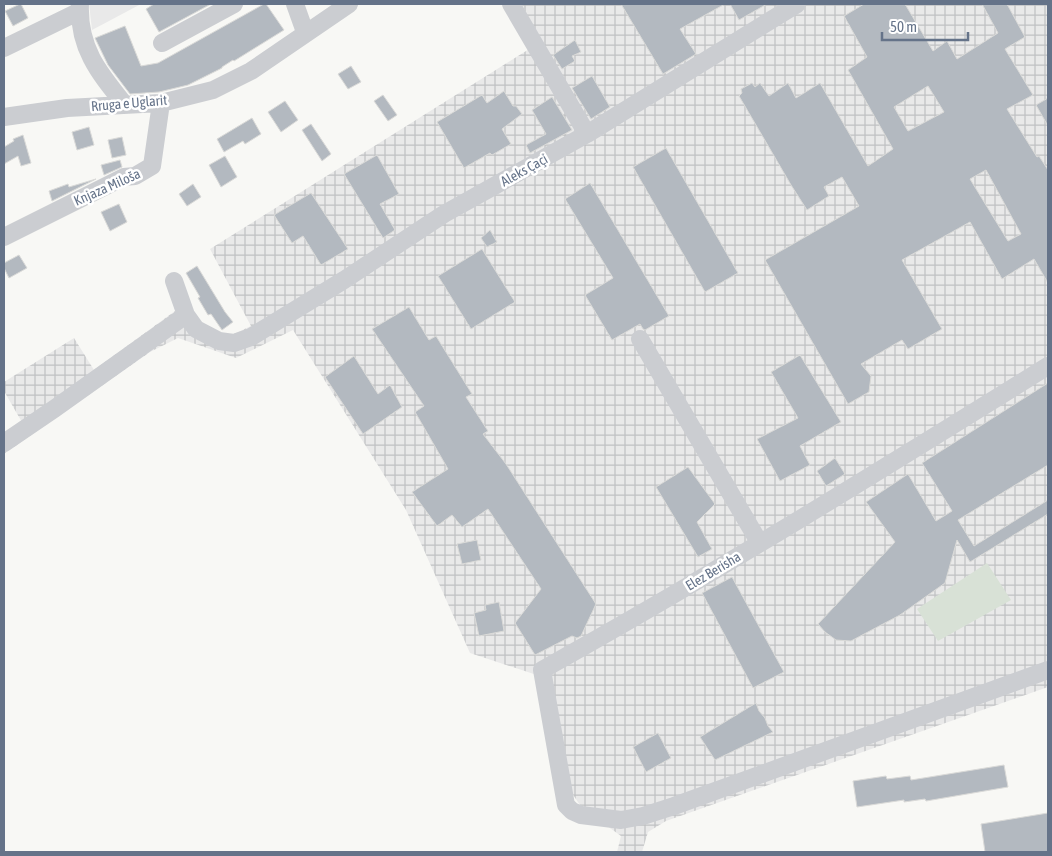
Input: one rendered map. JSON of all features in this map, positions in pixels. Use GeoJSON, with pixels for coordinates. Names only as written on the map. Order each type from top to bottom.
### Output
{"type":"FeatureCollection","features":[{"type":"Feature","properties":{"kind":"street"},"geometry":{"type":"LineString","coordinates":[[162,43],[234,4]]}},
{"type":"Feature","properties":{"kind":"street"},"geometry":{"type":"LineString","coordinates":[[294,4],[305,32]]}},
{"type":"Feature","properties":{"kind":"street","name":"Rruga e Uglarit"},"geometry":{"type":"LineString","coordinates":[[4,117],[67,108],[161,103],[213,90],[251,71],[305,32],[350,4]]}},
{"type":"Feature","properties":{"kind":"street"},"geometry":{"type":"LineString","coordinates":[[511,4],[587,134]]}},
{"type":"Feature","properties":{"kind":"street","name":"Aleks Çaçi"},"geometry":{"type":"LineString","coordinates":[[186,315],[196,329],[219,341],[234,343],[252,338],[444,214],[587,134],[797,4]]}},
{"type":"Feature","properties":{"kind":"street"},"geometry":{"type":"LineString","coordinates":[[4,48],[80,7],[80,22],[89,56],[125,105]]}},
{"type":"Feature","properties":{"kind":"street","name":"Knjaza Miloša"},"geometry":{"type":"LineString","coordinates":[[4,237],[124,176],[135,176],[152,166],[161,103]]}},
{"type":"Feature","properties":{"kind":"street"},"geometry":{"type":"LineString","coordinates":[[4,443],[186,315],[174,281]]}},
{"type":"Feature","properties":{"kind":"street"},"geometry":{"type":"LineString","coordinates":[[640,339],[759,542]]}},
{"type":"Feature","properties":{"kind":"street","name":"Elez Berisha"},"geometry":{"type":"LineString","coordinates":[[1048,366],[866,480],[614,630],[542,670],[566,805],[572,811],[581,815],[621,820],[643,816],[674,806],[1048,670]]}},
{"type":"Feature","properties":{"kind":"shaded area"},"geometry":{"type":"Polygon","coordinates":[[[89,4],[141,4],[92,30],[89,4]]]}},
{"type":"Feature","properties":{"kind":"shaded area"},"geometry":{"type":"Polygon","coordinates":[[[521,4],[1048,4],[1048,687],[666,821],[648,832],[642,852],[617,852],[621,836],[582,808],[569,789],[552,680],[470,653],[406,510],[293,330],[236,358],[178,338],[150,352],[4,454],[4,437],[23,424],[4,391],[4,382],[74,338],[94,370],[175,311],[223,339],[251,326],[210,249],[542,41],[521,4]]]}},
{"type":"Feature","properties":{"kind":"shaded area"},"geometry":{"type":"Polygon","coordinates":[[[987,563],[1011,600],[938,641],[917,609],[987,563]]]}},
{"type":"Feature","properties":{"kind":"building"},"geometry":{"type":"Polygon","coordinates":[[[20,4],[28,18],[13,26],[5,11],[20,4]]]}},
{"type":"Feature","properties":{"kind":"building"},"geometry":{"type":"Polygon","coordinates":[[[154,4],[211,4],[159,32],[146,9],[154,4]]]}},
{"type":"Feature","properties":{"kind":"building"},"geometry":{"type":"Polygon","coordinates":[[[266,4],[284,30],[222,68],[188,85],[159,92],[130,94],[108,65],[95,38],[125,26],[141,66],[158,63],[266,4]]]}},
{"type":"Feature","properties":{"kind":"building"},"geometry":{"type":"Polygon","coordinates":[[[621,4],[725,4],[680,29],[696,54],[663,74],[621,4]]]}},
{"type":"Feature","properties":{"kind":"building"},"geometry":{"type":"Polygon","coordinates":[[[730,4],[767,4],[739,20],[730,4]]]}},
{"type":"Feature","properties":{"kind":"building"},"geometry":{"type":"Polygon","coordinates":[[[864,4],[905,4],[933,51],[947,41],[957,59],[998,33],[982,4],[1007,4],[1025,37],[1005,49],[1033,95],[1007,109],[1037,157],[1039,156],[1048,170],[1048,283],[1034,259],[1002,279],[970,222],[902,260],[942,329],[908,349],[902,340],[861,364],[871,376],[869,392],[848,404],[765,260],[859,206],[842,177],[824,187],[829,196],[807,210],[739,96],[742,93],[741,89],[752,83],[755,87],[760,83],[769,96],[788,83],[796,98],[820,83],[868,166],[893,149],[848,70],[867,57],[844,16],[864,4]],[[928,86],[894,107],[908,131],[944,112],[928,86]],[[986,170],[970,179],[1008,241],[1021,234],[986,170]]]}},
{"type":"Feature","properties":{"kind":"building"},"geometry":{"type":"Polygon","coordinates":[[[575,40],[581,52],[572,56],[575,61],[562,69],[553,55],[575,40]]]}},
{"type":"Feature","properties":{"kind":"building"},"geometry":{"type":"Polygon","coordinates":[[[351,66],[361,82],[348,89],[338,74],[351,66]]]}},
{"type":"Feature","properties":{"kind":"building"},"geometry":{"type":"Polygon","coordinates":[[[592,76],[610,107],[591,119],[572,88],[592,76]]]}},
{"type":"Feature","properties":{"kind":"building"},"geometry":{"type":"Polygon","coordinates":[[[504,91],[513,106],[516,106],[522,114],[502,129],[511,144],[492,155],[490,153],[464,168],[437,122],[482,95],[487,103],[504,91]]]}},
{"type":"Feature","properties":{"kind":"building"},"geometry":{"type":"Polygon","coordinates":[[[383,95],[397,115],[388,121],[374,101],[383,95]]]}},
{"type":"Feature","properties":{"kind":"building"},"geometry":{"type":"Polygon","coordinates":[[[552,97],[572,130],[530,153],[526,145],[546,134],[532,110],[552,97]]]}},
{"type":"Feature","properties":{"kind":"building"},"geometry":{"type":"Polygon","coordinates":[[[1048,98],[1048,126],[1036,105],[1048,98]]]}},
{"type":"Feature","properties":{"kind":"building"},"geometry":{"type":"Polygon","coordinates":[[[285,101],[298,120],[281,132],[268,112],[285,101]]]}},
{"type":"Feature","properties":{"kind":"building"},"geometry":{"type":"Polygon","coordinates":[[[252,118],[261,134],[245,144],[243,141],[224,152],[217,139],[252,118]]]}},
{"type":"Feature","properties":{"kind":"building"},"geometry":{"type":"Polygon","coordinates":[[[311,124],[331,154],[322,161],[302,130],[311,124]]]}},
{"type":"Feature","properties":{"kind":"building"},"geometry":{"type":"Polygon","coordinates":[[[89,127],[94,145],[77,150],[72,132],[89,127]]]}},
{"type":"Feature","properties":{"kind":"building"},"geometry":{"type":"Polygon","coordinates":[[[23,135],[31,163],[21,166],[18,156],[4,164],[4,147],[14,141],[13,139],[23,135]]]}},
{"type":"Feature","properties":{"kind":"building"},"geometry":{"type":"Polygon","coordinates":[[[122,137],[126,155],[112,158],[108,140],[122,137]]]}},
{"type":"Feature","properties":{"kind":"building"},"geometry":{"type":"Polygon","coordinates":[[[666,148],[738,273],[705,292],[633,167],[666,148]]]}},
{"type":"Feature","properties":{"kind":"building"},"geometry":{"type":"Polygon","coordinates":[[[377,155],[399,194],[380,204],[395,230],[383,238],[344,174],[377,155]]]}},
{"type":"Feature","properties":{"kind":"building"},"geometry":{"type":"Polygon","coordinates":[[[225,156],[237,177],[221,187],[209,165],[225,156]]]}},
{"type":"Feature","properties":{"kind":"building"},"geometry":{"type":"Polygon","coordinates":[[[120,160],[122,167],[104,175],[101,165],[120,160]]]}},
{"type":"Feature","properties":{"kind":"building"},"geometry":{"type":"Polygon","coordinates":[[[96,179],[52,201],[49,191],[68,184],[69,187],[96,179]]]}},
{"type":"Feature","properties":{"kind":"building"},"geometry":{"type":"Polygon","coordinates":[[[590,183],[669,316],[645,330],[640,324],[612,340],[585,295],[613,278],[565,199],[590,183]]]}},
{"type":"Feature","properties":{"kind":"building"},"geometry":{"type":"Polygon","coordinates":[[[193,184],[201,197],[187,206],[179,194],[193,184]]]}},
{"type":"Feature","properties":{"kind":"building"},"geometry":{"type":"Polygon","coordinates":[[[311,193],[348,249],[321,265],[303,236],[292,243],[274,215],[311,193]]]}},
{"type":"Feature","properties":{"kind":"building"},"geometry":{"type":"Polygon","coordinates":[[[119,204],[127,222],[110,231],[101,212],[119,204]]]}},
{"type":"Feature","properties":{"kind":"building"},"geometry":{"type":"Polygon","coordinates":[[[490,230],[497,242],[487,247],[481,238],[490,230]]]}},
{"type":"Feature","properties":{"kind":"building"},"geometry":{"type":"Polygon","coordinates":[[[482,249],[515,302],[471,329],[438,276],[482,249]]]}},
{"type":"Feature","properties":{"kind":"building"},"geometry":{"type":"Polygon","coordinates":[[[19,255],[27,268],[9,278],[4,268],[4,263],[19,255]]]}},
{"type":"Feature","properties":{"kind":"building"},"geometry":{"type":"Polygon","coordinates":[[[197,266],[233,322],[222,330],[211,314],[208,315],[186,273],[197,266]]]}},
{"type":"Feature","properties":{"kind":"building"},"geometry":{"type":"Polygon","coordinates":[[[409,307],[429,340],[436,336],[472,394],[466,397],[488,431],[483,434],[506,464],[596,604],[581,636],[577,638],[572,636],[535,655],[515,623],[541,589],[488,509],[462,527],[452,515],[437,526],[412,492],[448,469],[415,412],[424,406],[372,329],[409,307]]]}},
{"type":"Feature","properties":{"kind":"building"},"geometry":{"type":"Polygon","coordinates":[[[800,355],[841,422],[800,446],[810,465],[780,481],[757,439],[798,418],[771,372],[800,355]]]}},
{"type":"Feature","properties":{"kind":"building"},"geometry":{"type":"Polygon","coordinates":[[[354,356],[378,394],[390,385],[402,407],[363,434],[325,377],[354,356]]]}},
{"type":"Feature","properties":{"kind":"building"},"geometry":{"type":"Polygon","coordinates":[[[1048,383],[1048,465],[958,520],[974,546],[1048,500],[1048,514],[970,562],[957,540],[945,583],[900,615],[851,641],[836,640],[825,632],[818,624],[895,542],[866,502],[908,474],[936,521],[952,511],[922,463],[1048,383]]]}},
{"type":"Feature","properties":{"kind":"building"},"geometry":{"type":"Polygon","coordinates":[[[835,458],[845,474],[826,486],[817,471],[835,458]]]}},
{"type":"Feature","properties":{"kind":"building"},"geometry":{"type":"Polygon","coordinates":[[[688,467],[715,504],[697,522],[712,549],[698,557],[656,487],[688,467]]]}},
{"type":"Feature","properties":{"kind":"building"},"geometry":{"type":"Polygon","coordinates":[[[477,540],[481,560],[462,564],[457,544],[477,540]]]}},
{"type":"Feature","properties":{"kind":"building"},"geometry":{"type":"Polygon","coordinates":[[[732,577],[784,672],[753,688],[702,593],[732,577]]]}},
{"type":"Feature","properties":{"kind":"building"},"geometry":{"type":"Polygon","coordinates":[[[499,602],[504,631],[479,636],[474,613],[486,610],[485,605],[499,602]]]}},
{"type":"Feature","properties":{"kind":"building"},"geometry":{"type":"Polygon","coordinates":[[[756,703],[773,732],[715,760],[700,737],[756,703]]]}},
{"type":"Feature","properties":{"kind":"building"},"geometry":{"type":"Polygon","coordinates":[[[658,733],[671,758],[646,772],[633,747],[658,733]]]}},
{"type":"Feature","properties":{"kind":"building"},"geometry":{"type":"Polygon","coordinates":[[[1004,765],[1008,787],[926,801],[925,799],[904,802],[904,800],[857,807],[853,781],[886,776],[887,779],[910,776],[911,780],[1004,765]]]}},
{"type":"Feature","properties":{"kind":"building"},"geometry":{"type":"Polygon","coordinates":[[[1048,813],[1048,852],[985,852],[981,824],[1048,813]]]}}]}
